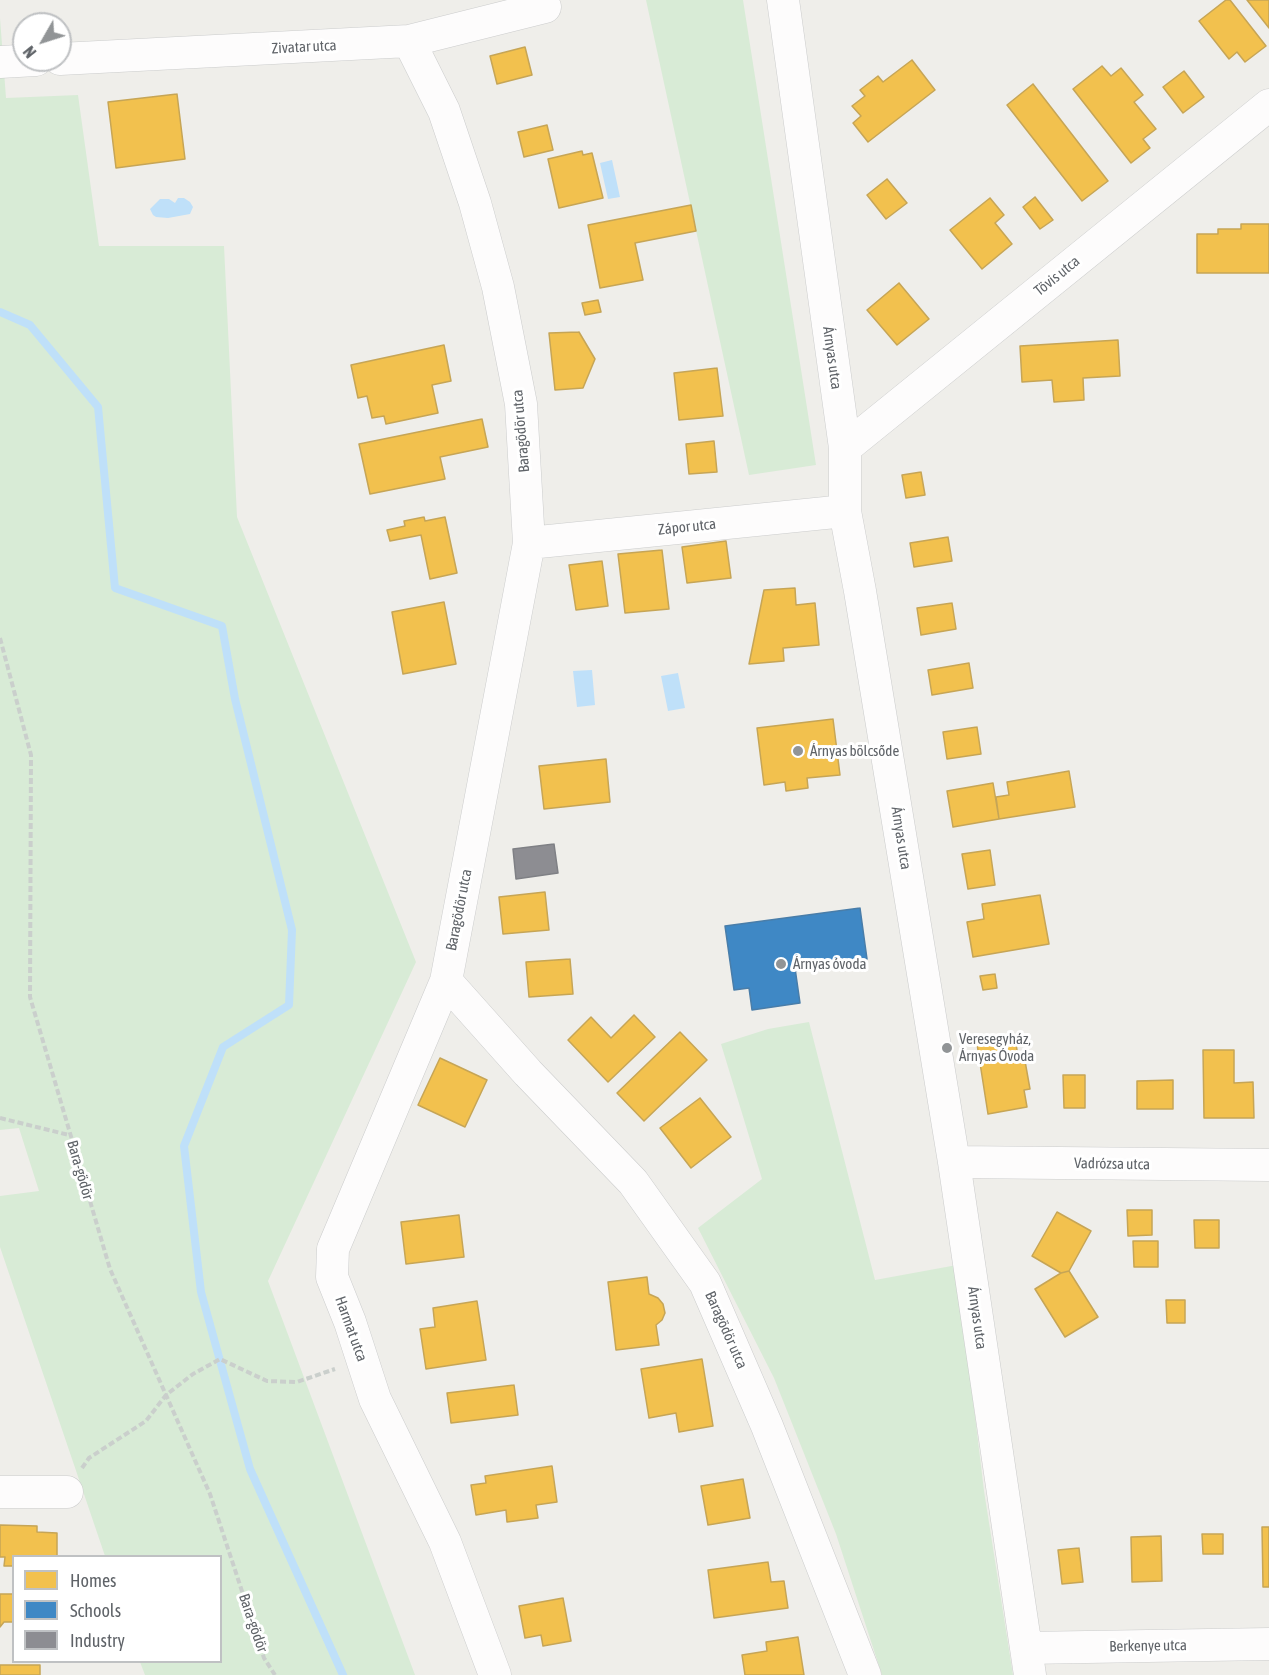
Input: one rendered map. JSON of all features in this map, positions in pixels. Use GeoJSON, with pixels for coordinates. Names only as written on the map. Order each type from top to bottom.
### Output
{"type":"FeatureCollection","features":[{"type":"Feature","properties":{"kind":"street","name":"Árnyas utca"},"geometry":{"type":"LineString","coordinates":[[783,0],[845,448],[845,511],[954,1162],[1028,1661]]}},
{"type":"Feature","properties":{"kind":"street","name":"Zivatar utca"},"geometry":{"type":"LineString","coordinates":[[72,58],[409,42],[545,7]]}},
{"type":"Feature","properties":{"kind":"street","name":"Baragödör utca"},"geometry":{"type":"LineString","coordinates":[[409,42],[444,111],[476,203],[498,286],[521,404],[529,543],[446,981],[528,1073],[633,1182],[705,1283],[767,1426],[865,1675]]}},
{"type":"Feature","properties":{"kind":"street","name":"Tövis utca"},"geometry":{"type":"LineString","coordinates":[[845,448],[1269,105]]}},
{"type":"Feature","properties":{"kind":"street","name":"Zápor utca"},"geometry":{"type":"LineString","coordinates":[[529,543],[845,511]]}},
{"type":"Feature","properties":{"kind":"street","name":"Harmat utca"},"geometry":{"type":"LineString","coordinates":[[446,981],[333,1249],[332,1277],[350,1322],[375,1399],[445,1542],[495,1675]]}},
{"type":"Feature","properties":{"kind":"street","name":"Vadrózsa utca"},"geometry":{"type":"LineString","coordinates":[[954,1162],[1269,1165]]}},
{"type":"Feature","properties":{"kind":"street"},"geometry":{"type":"LineString","coordinates":[[0,1492],[67,1492]]}},
{"type":"Feature","properties":{"kind":"street","name":"Berkenye utca"},"geometry":{"type":"LineString","coordinates":[[1028,1661],[1269,1644]]}},
{"type":"Feature","properties":{"kind":"path","name":"Bara-gödör"},"geometry":{"type":"LineString","coordinates":[[0,638],[31,755],[30,997],[110,1269],[210,1494],[264,1658],[275,1675]]}},
{"type":"Feature","properties":{"kind":"path"},"geometry":{"type":"LineString","coordinates":[[0,1118],[70,1135]]}},
{"type":"Feature","properties":{"kind":"path"},"geometry":{"type":"LineString","coordinates":[[67,1492],[89,1458],[146,1421],[166,1395],[193,1374],[219,1359],[267,1381],[297,1382],[362,1360]]}},
{"type":"Feature","properties":{"kind":"green space"},"geometry":{"type":"Polygon","coordinates":[[[646,0],[743,0],[816,465],[749,475],[646,0]]]}},
{"type":"Feature","properties":{"kind":"green space"},"geometry":{"type":"Polygon","coordinates":[[[0,18],[6,98],[78,95],[99,246],[224,246],[237,517],[416,962],[268,1281],[415,1675],[145,1675],[140,1663],[222,1663],[222,1555],[105,1555],[0,1247],[0,1196],[39,1191],[19,1128],[0,1130],[0,18]]]}},
{"type":"Feature","properties":{"kind":"green space"},"geometry":{"type":"Polygon","coordinates":[[[809,1022],[875,1280],[957,1265],[984,1491],[1013,1675],[882,1675],[836,1534],[774,1378],[698,1228],[762,1179],[721,1044],[768,1029],[809,1022]]]}},
{"type":"Feature","properties":{"kind":"water"},"geometry":{"type":"Polygon","coordinates":[[[612,160],[620,197],[608,199],[600,163],[612,160]]]}},
{"type":"Feature","properties":{"kind":"water"},"geometry":{"type":"Polygon","coordinates":[[[178,198],[184,198],[190,202],[193,207],[190,214],[168,218],[153,215],[150,209],[160,199],[169,199],[175,203],[178,198]]]}},
{"type":"Feature","properties":{"kind":"water"},"geometry":{"type":"Polygon","coordinates":[[[592,670],[595,705],[577,707],[573,671],[592,670]]]}},
{"type":"Feature","properties":{"kind":"water"},"geometry":{"type":"Polygon","coordinates":[[[678,673],[685,708],[668,711],[661,676],[678,673]]]}},
{"type":"Feature","properties":{"kind":"building: Homes"},"geometry":{"type":"Polygon","coordinates":[[[1226,0],[1230,0],[1266,46],[1245,62],[1237,52],[1229,59],[1199,21],[1226,0]]]}},
{"type":"Feature","properties":{"kind":"building: Homes"},"geometry":{"type":"Polygon","coordinates":[[[1247,0],[1269,0],[1269,28],[1247,0]]]}},
{"type":"Feature","properties":{"kind":"building: Homes"},"geometry":{"type":"Polygon","coordinates":[[[525,47],[532,75],[497,84],[490,56],[525,47]]]}},
{"type":"Feature","properties":{"kind":"building: Homes"},"geometry":{"type":"Polygon","coordinates":[[[912,60],[935,90],[868,142],[853,123],[861,116],[852,106],[865,96],[860,90],[878,76],[883,82],[912,60]]]}},
{"type":"Feature","properties":{"kind":"building: Homes"},"geometry":{"type":"Polygon","coordinates":[[[1102,66],[1111,76],[1121,68],[1143,95],[1134,102],[1156,129],[1143,139],[1150,148],[1131,163],[1073,89],[1102,66]]]}},
{"type":"Feature","properties":{"kind":"building: Homes"},"geometry":{"type":"Polygon","coordinates":[[[1184,71],[1204,97],[1183,113],[1163,87],[1184,71]]]}},
{"type":"Feature","properties":{"kind":"building: Homes"},"geometry":{"type":"Polygon","coordinates":[[[1033,84],[1108,181],[1082,201],[1007,105],[1033,84]]]}},
{"type":"Feature","properties":{"kind":"building: Homes"},"geometry":{"type":"Polygon","coordinates":[[[177,94],[185,159],[116,168],[108,102],[177,94]]]}},
{"type":"Feature","properties":{"kind":"building: Homes"},"geometry":{"type":"Polygon","coordinates":[[[547,125],[553,150],[524,157],[518,132],[547,125]]]}},
{"type":"Feature","properties":{"kind":"building: Homes"},"geometry":{"type":"Polygon","coordinates":[[[582,151],[583,155],[592,153],[603,198],[559,208],[548,159],[582,151]]]}},
{"type":"Feature","properties":{"kind":"building: Homes"},"geometry":{"type":"Polygon","coordinates":[[[887,179],[907,203],[886,219],[867,195],[887,179]]]}},
{"type":"Feature","properties":{"kind":"building: Homes"},"geometry":{"type":"Polygon","coordinates":[[[1035,197],[1053,220],[1040,229],[1023,207],[1035,197]]]}},
{"type":"Feature","properties":{"kind":"building: Homes"},"geometry":{"type":"Polygon","coordinates":[[[990,198],[1004,215],[995,223],[1012,244],[982,269],[950,230],[990,198]]]}},
{"type":"Feature","properties":{"kind":"building: Homes"},"geometry":{"type":"Polygon","coordinates":[[[691,205],[696,231],[635,243],[643,280],[600,288],[588,225],[691,205]]]}},
{"type":"Feature","properties":{"kind":"building: Homes"},"geometry":{"type":"Polygon","coordinates":[[[1241,224],[1269,224],[1269,273],[1197,273],[1197,234],[1218,234],[1218,229],[1241,229],[1241,224]]]}},
{"type":"Feature","properties":{"kind":"building: Homes"},"geometry":{"type":"Polygon","coordinates":[[[899,283],[929,319],[897,345],[867,310],[899,283]]]}},
{"type":"Feature","properties":{"kind":"building: Homes"},"geometry":{"type":"Polygon","coordinates":[[[598,300],[601,312],[585,315],[582,303],[598,300]]]}},
{"type":"Feature","properties":{"kind":"building: Homes"},"geometry":{"type":"Polygon","coordinates":[[[579,332],[595,359],[583,388],[555,390],[549,333],[579,332]]]}},
{"type":"Feature","properties":{"kind":"building: Homes"},"geometry":{"type":"Polygon","coordinates":[[[1118,340],[1120,376],[1083,378],[1084,400],[1054,402],[1052,380],[1022,382],[1020,346],[1118,340]]]}},
{"type":"Feature","properties":{"kind":"building: Homes"},"geometry":{"type":"Polygon","coordinates":[[[444,345],[451,381],[432,385],[438,413],[386,424],[384,416],[372,418],[367,396],[358,398],[351,365],[444,345]]]}},
{"type":"Feature","properties":{"kind":"building: Homes"},"geometry":{"type":"Polygon","coordinates":[[[717,368],[723,416],[679,420],[674,373],[717,368]]]}},
{"type":"Feature","properties":{"kind":"building: Homes"},"geometry":{"type":"Polygon","coordinates":[[[482,419],[488,447],[440,457],[445,479],[370,494],[359,444],[482,419]]]}},
{"type":"Feature","properties":{"kind":"building: Homes"},"geometry":{"type":"Polygon","coordinates":[[[714,441],[717,472],[689,474],[686,444],[714,441]]]}},
{"type":"Feature","properties":{"kind":"building: Homes"},"geometry":{"type":"Polygon","coordinates":[[[921,472],[925,495],[906,498],[902,475],[921,472]]]}},
{"type":"Feature","properties":{"kind":"building: Homes"},"geometry":{"type":"Polygon","coordinates":[[[424,517],[425,521],[445,517],[457,573],[430,579],[421,535],[390,541],[387,530],[405,526],[404,521],[424,517]]]}},
{"type":"Feature","properties":{"kind":"building: Homes"},"geometry":{"type":"Polygon","coordinates":[[[948,537],[952,561],[914,567],[910,543],[948,537]]]}},
{"type":"Feature","properties":{"kind":"building: Homes"},"geometry":{"type":"Polygon","coordinates":[[[726,541],[731,578],[687,583],[682,547],[726,541]]]}},
{"type":"Feature","properties":{"kind":"building: Homes"},"geometry":{"type":"Polygon","coordinates":[[[662,550],[669,609],[625,613],[618,554],[662,550]]]}},
{"type":"Feature","properties":{"kind":"building: Homes"},"geometry":{"type":"Polygon","coordinates":[[[602,561],[608,606],[576,610],[569,565],[602,561]]]}},
{"type":"Feature","properties":{"kind":"building: Homes"},"geometry":{"type":"Polygon","coordinates":[[[795,588],[796,605],[815,603],[819,645],[783,648],[784,661],[749,664],[764,590],[795,588]]]}},
{"type":"Feature","properties":{"kind":"building: Homes"},"geometry":{"type":"Polygon","coordinates":[[[444,602],[456,664],[403,674],[392,612],[444,602]]]}},
{"type":"Feature","properties":{"kind":"building: Homes"},"geometry":{"type":"Polygon","coordinates":[[[952,603],[956,629],[921,635],[917,608],[952,603]]]}},
{"type":"Feature","properties":{"kind":"building: Homes"},"geometry":{"type":"Polygon","coordinates":[[[969,663],[973,688],[932,695],[928,670],[969,663]]]}},
{"type":"Feature","properties":{"kind":"building: Homes","name":"Árnyas bölcsőde"},"geometry":{"type":"Polygon","coordinates":[[[833,719],[840,775],[807,778],[808,788],[786,791],[785,782],[764,785],[757,728],[833,719]]]}},
{"type":"Feature","properties":{"kind":"building: Homes"},"geometry":{"type":"Polygon","coordinates":[[[977,727],[981,754],[947,759],[943,732],[977,727]]]}},
{"type":"Feature","properties":{"kind":"building: Homes"},"geometry":{"type":"Polygon","coordinates":[[[606,759],[610,802],[544,809],[539,766],[606,759]]]}},
{"type":"Feature","properties":{"kind":"building: Homes"},"geometry":{"type":"Polygon","coordinates":[[[1069,771],[1075,807],[999,819],[996,797],[1009,795],[1007,782],[1069,771]]]}},
{"type":"Feature","properties":{"kind":"building: Homes"},"geometry":{"type":"Polygon","coordinates":[[[993,783],[999,819],[953,827],[947,791],[993,783]]]}},
{"type":"Feature","properties":{"kind":"building: Homes"},"geometry":{"type":"Polygon","coordinates":[[[990,850],[995,885],[968,889],[962,854],[990,850]]]}},
{"type":"Feature","properties":{"kind":"building: Homes"},"geometry":{"type":"Polygon","coordinates":[[[545,892],[549,930],[503,934],[499,897],[545,892]]]}},
{"type":"Feature","properties":{"kind":"building: Homes"},"geometry":{"type":"Polygon","coordinates":[[[1040,895],[1049,944],[973,957],[967,922],[984,919],[982,904],[1040,895]]]}},
{"type":"Feature","properties":{"kind":"building: Homes"},"geometry":{"type":"Polygon","coordinates":[[[570,959],[573,994],[529,997],[526,962],[570,959]]]}},
{"type":"Feature","properties":{"kind":"building: Homes"},"geometry":{"type":"Polygon","coordinates":[[[995,974],[997,988],[983,990],[980,976],[995,974]]]}},
{"type":"Feature","properties":{"kind":"building: Homes"},"geometry":{"type":"Polygon","coordinates":[[[634,1015],[655,1037],[608,1082],[568,1040],[591,1017],[611,1038],[634,1015]]]}},
{"type":"Feature","properties":{"kind":"building: Homes"},"geometry":{"type":"Polygon","coordinates":[[[680,1032],[707,1060],[644,1121],[617,1093],[680,1032]]]}},
{"type":"Feature","properties":{"kind":"building: Homes"},"geometry":{"type":"Polygon","coordinates":[[[1015,1038],[1019,1062],[1025,1061],[1030,1089],[1024,1090],[1027,1107],[988,1114],[977,1044],[1015,1038]]]}},
{"type":"Feature","properties":{"kind":"building: Homes"},"geometry":{"type":"Polygon","coordinates":[[[1203,1050],[1234,1050],[1234,1083],[1253,1082],[1254,1118],[1204,1118],[1203,1050]]]}},
{"type":"Feature","properties":{"kind":"building: Homes"},"geometry":{"type":"Polygon","coordinates":[[[440,1058],[487,1080],[465,1127],[418,1105],[440,1058]]]}},
{"type":"Feature","properties":{"kind":"building: Homes"},"geometry":{"type":"Polygon","coordinates":[[[1063,1075],[1085,1075],[1085,1108],[1064,1108],[1063,1075]]]}},
{"type":"Feature","properties":{"kind":"building: Homes"},"geometry":{"type":"Polygon","coordinates":[[[1173,1080],[1173,1109],[1137,1109],[1137,1081],[1173,1080]]]}},
{"type":"Feature","properties":{"kind":"building: Homes"},"geometry":{"type":"Polygon","coordinates":[[[700,1098],[731,1137],[691,1168],[660,1128],[700,1098]]]}},
{"type":"Feature","properties":{"kind":"building: Homes"},"geometry":{"type":"Polygon","coordinates":[[[1127,1210],[1152,1210],[1152,1235],[1128,1236],[1127,1210]]]}},
{"type":"Feature","properties":{"kind":"building: Homes"},"geometry":{"type":"Polygon","coordinates":[[[1057,1212],[1091,1231],[1069,1271],[1061,1273],[1032,1256],[1057,1212]]]}},
{"type":"Feature","properties":{"kind":"building: Homes"},"geometry":{"type":"Polygon","coordinates":[[[459,1215],[464,1257],[406,1264],[401,1222],[459,1215]]]}},
{"type":"Feature","properties":{"kind":"building: Homes"},"geometry":{"type":"Polygon","coordinates":[[[1194,1220],[1219,1220],[1219,1248],[1195,1248],[1194,1220]]]}},
{"type":"Feature","properties":{"kind":"building: Homes"},"geometry":{"type":"Polygon","coordinates":[[[1133,1241],[1158,1241],[1158,1267],[1134,1267],[1133,1241]]]}},
{"type":"Feature","properties":{"kind":"building: Homes"},"geometry":{"type":"Polygon","coordinates":[[[1069,1271],[1098,1317],[1065,1337],[1035,1289],[1061,1273],[1069,1271]]]}},
{"type":"Feature","properties":{"kind":"building: Homes"},"geometry":{"type":"Polygon","coordinates":[[[647,1277],[649,1294],[658,1298],[663,1304],[665,1313],[656,1325],[659,1345],[616,1350],[608,1282],[647,1277]]]}},
{"type":"Feature","properties":{"kind":"building: Homes"},"geometry":{"type":"Polygon","coordinates":[[[1166,1300],[1185,1300],[1185,1323],[1167,1323],[1166,1300]]]}},
{"type":"Feature","properties":{"kind":"building: Homes"},"geometry":{"type":"Polygon","coordinates":[[[477,1301],[486,1360],[426,1369],[420,1329],[435,1327],[433,1308],[477,1301]]]}},
{"type":"Feature","properties":{"kind":"building: Homes"},"geometry":{"type":"Polygon","coordinates":[[[702,1359],[713,1426],[679,1432],[676,1413],[649,1418],[641,1369],[702,1359]]]}},
{"type":"Feature","properties":{"kind":"building: Homes"},"geometry":{"type":"Polygon","coordinates":[[[514,1385],[518,1415],[451,1423],[447,1393],[514,1385]]]}},
{"type":"Feature","properties":{"kind":"building: Homes"},"geometry":{"type":"Polygon","coordinates":[[[552,1466],[557,1502],[536,1505],[538,1518],[507,1522],[506,1510],[476,1515],[471,1485],[486,1483],[485,1476],[552,1466]]]}},
{"type":"Feature","properties":{"kind":"building: Homes"},"geometry":{"type":"Polygon","coordinates":[[[743,1479],[750,1518],[708,1525],[701,1486],[743,1479]]]}},
{"type":"Feature","properties":{"kind":"building: Homes"},"geometry":{"type":"Polygon","coordinates":[[[0,1525],[37,1526],[37,1532],[57,1533],[57,1555],[12,1555],[12,1566],[4,1566],[5,1557],[0,1557],[0,1525]]]}},
{"type":"Feature","properties":{"kind":"building: Homes"},"geometry":{"type":"Polygon","coordinates":[[[1262,1527],[1269,1527],[1269,1587],[1263,1587],[1262,1527]]]}},
{"type":"Feature","properties":{"kind":"building: Homes"},"geometry":{"type":"Polygon","coordinates":[[[1202,1534],[1223,1534],[1223,1554],[1203,1554],[1202,1534]]]}},
{"type":"Feature","properties":{"kind":"building: Homes"},"geometry":{"type":"Polygon","coordinates":[[[1161,1536],[1162,1581],[1132,1582],[1131,1537],[1161,1536]]]}},
{"type":"Feature","properties":{"kind":"building: Homes"},"geometry":{"type":"Polygon","coordinates":[[[1079,1548],[1083,1582],[1062,1584],[1058,1550],[1079,1548]]]}},
{"type":"Feature","properties":{"kind":"building: Homes"},"geometry":{"type":"Polygon","coordinates":[[[768,1562],[771,1582],[784,1581],[788,1608],[714,1618],[708,1570],[768,1562]]]}},
{"type":"Feature","properties":{"kind":"building: Homes"},"geometry":{"type":"Polygon","coordinates":[[[0,1594],[12,1594],[12,1622],[4,1622],[0,1627],[0,1594]]]}},
{"type":"Feature","properties":{"kind":"building: Homes"},"geometry":{"type":"Polygon","coordinates":[[[563,1598],[571,1641],[543,1646],[541,1635],[525,1638],[519,1606],[563,1598]]]}},
{"type":"Feature","properties":{"kind":"building: Homes"},"geometry":{"type":"Polygon","coordinates":[[[798,1637],[804,1675],[745,1675],[742,1655],[767,1651],[766,1642],[798,1637]]]}},
{"type":"Feature","properties":{"kind":"building: Homes"},"geometry":{"type":"Polygon","coordinates":[[[0,1665],[40,1665],[40,1675],[0,1675],[0,1665]]]}},
{"type":"Feature","properties":{"kind":"building: Schools","name":"Árnyas óvoda"},"geometry":{"type":"Polygon","coordinates":[[[860,908],[867,959],[795,968],[800,1003],[752,1010],[749,988],[734,990],[725,926],[860,908]]]}},
{"type":"Feature","properties":{"kind":"building: Industry"},"geometry":{"type":"Polygon","coordinates":[[[554,844],[558,873],[516,879],[513,849],[554,844]]]}},
{"type":"Feature","properties":{"kind":"waterway"},"geometry":{"type":"LineString","coordinates":[[0,312],[30,325],[98,407],[115,588],[222,626],[235,699],[292,930],[289,1005],[223,1047],[184,1146],[201,1292],[250,1469],[343,1675]]}},
{"type":"Feature","properties":{"kind":"place","name":"Árnyas bölcsőde"},"geometry":{"type":"Point","coordinates":[798,751]}},
{"type":"Feature","properties":{"kind":"place","name":"Árnyas óvoda"},"geometry":{"type":"Point","coordinates":[781,964]}},
{"type":"Feature","properties":{"kind":"place","name":"Veresegyház, Árnyas Óvoda"},"geometry":{"type":"Point","coordinates":[947,1048]}}]}
